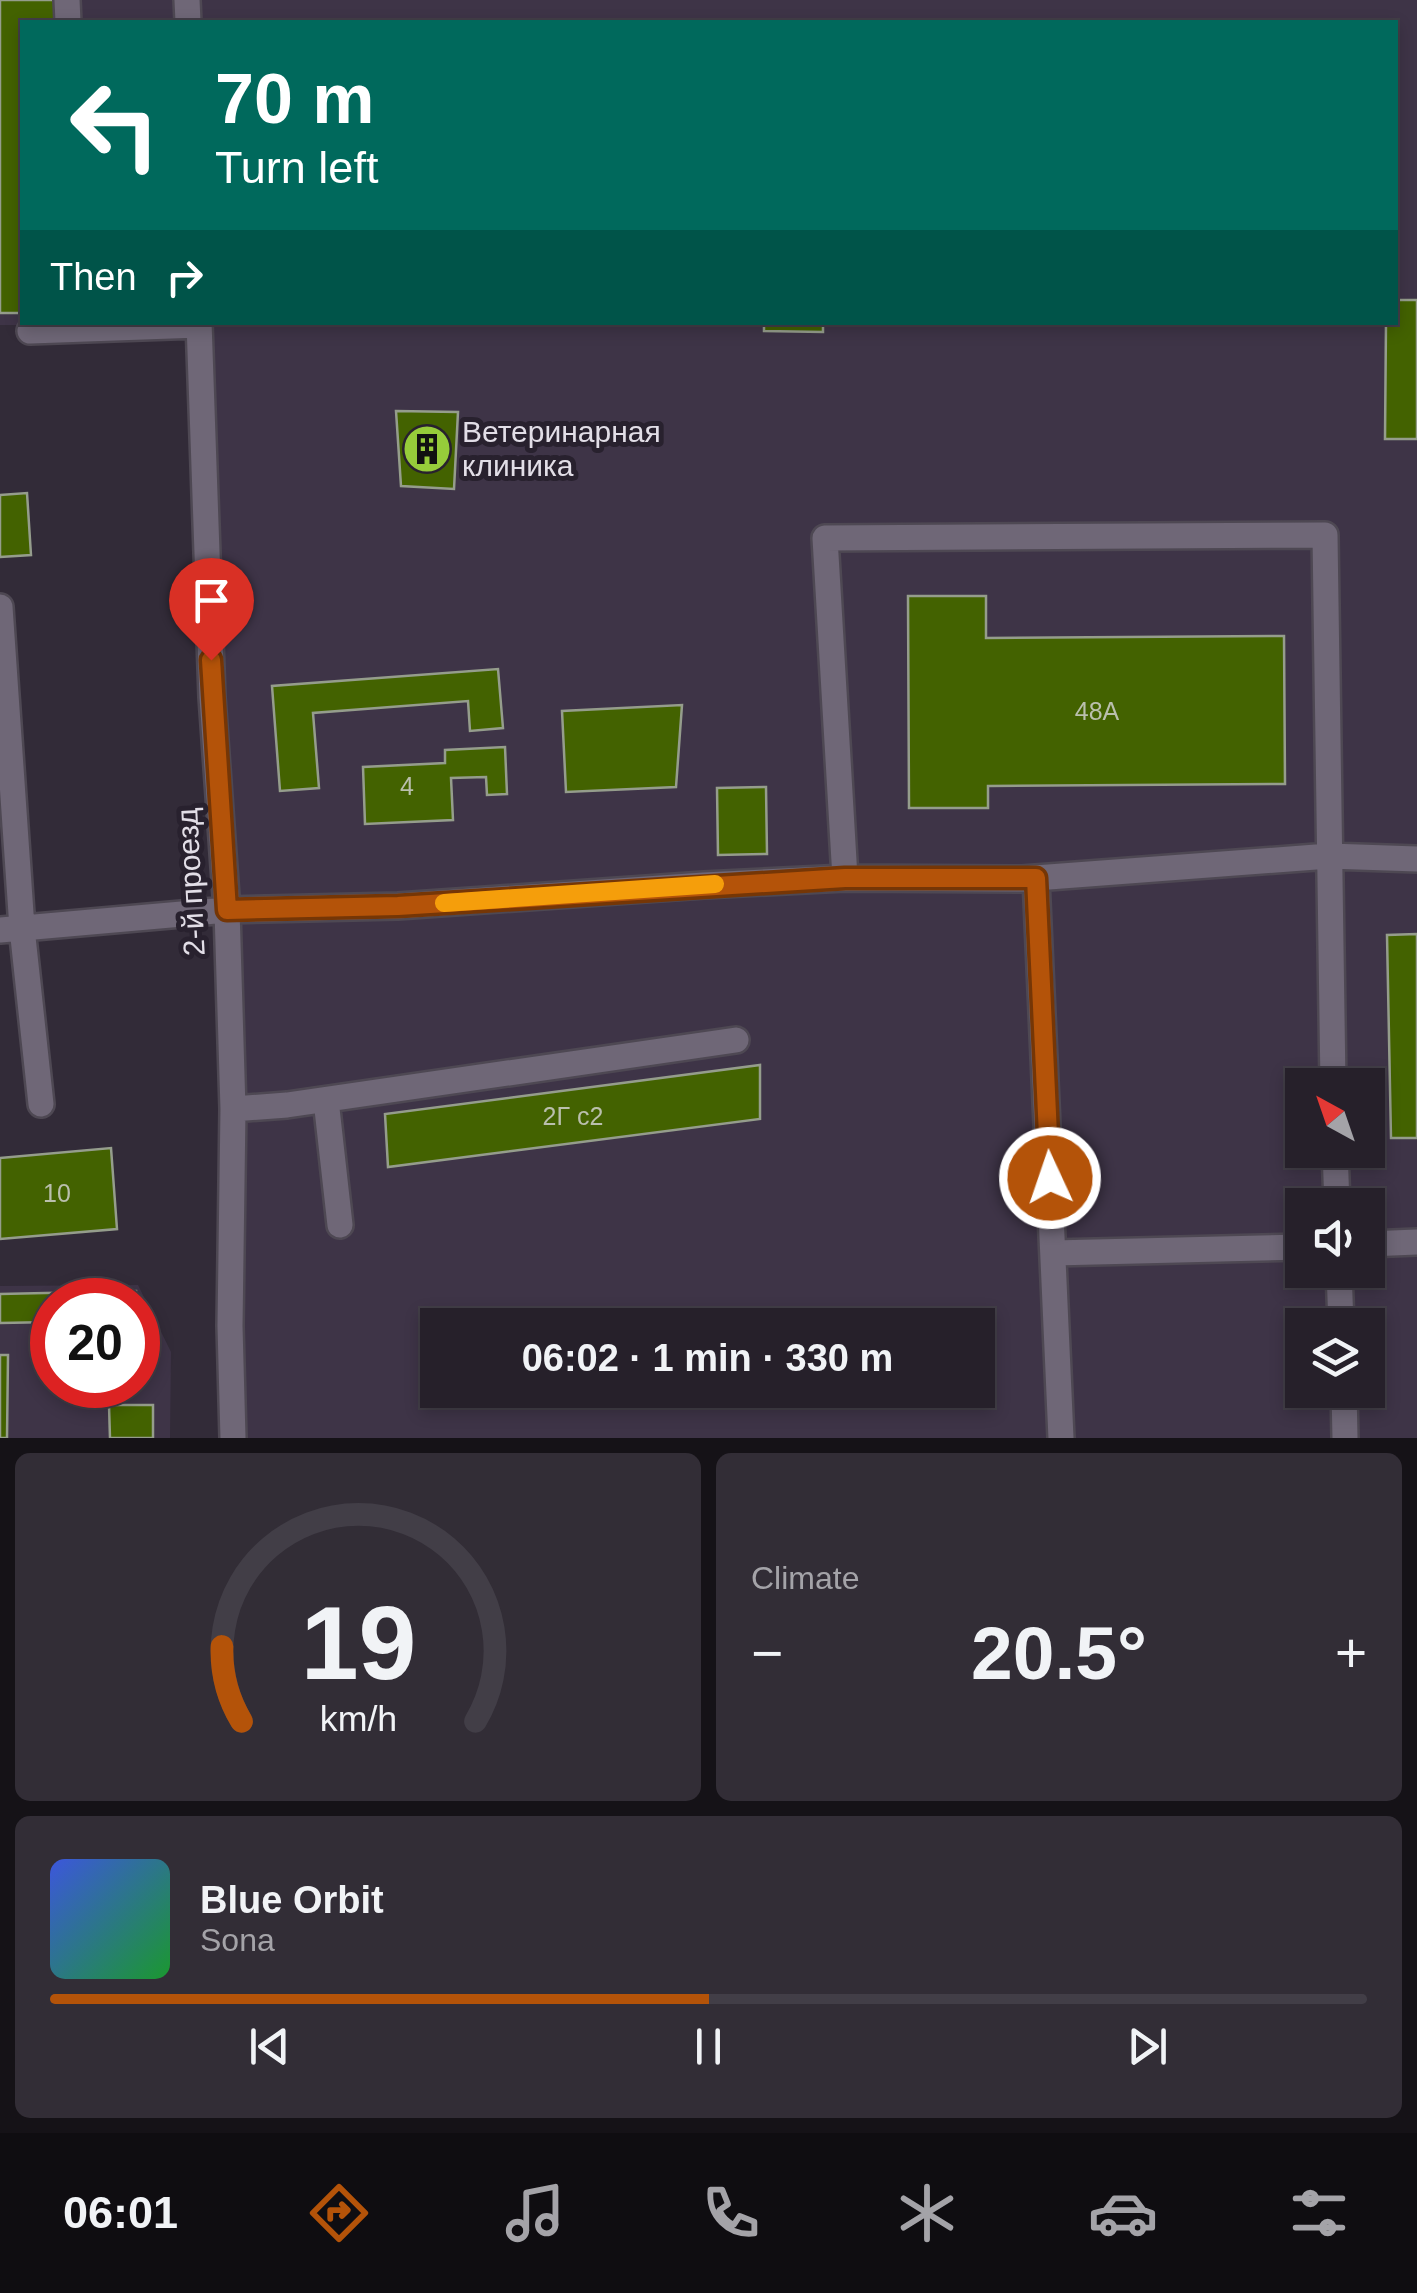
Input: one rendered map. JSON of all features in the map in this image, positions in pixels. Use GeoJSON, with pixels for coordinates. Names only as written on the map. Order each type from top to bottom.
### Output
{"type":"FeatureCollection","features":[{"type":"Feature","properties":{"kind":"street"},"geometry":{"type":"LineString","coordinates":[[30,330],[80,325]]}},
{"type":"Feature","properties":{"kind":"street","name":"2-й проезд"},"geometry":{"type":"LineString","coordinates":[[199,325],[212,697],[227,910],[233,1108],[233,1438]]}},
{"type":"Feature","properties":{"kind":"street"},"geometry":{"type":"LineString","coordinates":[[845,878],[825,538],[1325,535],[1332,1068]]}},
{"type":"Feature","properties":{"kind":"street"},"geometry":{"type":"LineString","coordinates":[[0,607],[11,929],[41,1104]]}},
{"type":"Feature","properties":{"kind":"street"},"geometry":{"type":"LineString","coordinates":[[1022,878],[1329,856],[1417,859]]}},
{"type":"Feature","properties":{"kind":"street"},"geometry":{"type":"LineString","coordinates":[[11,929],[227,910],[398,906],[704,885],[845,878],[1036,878],[1061,1438]]}},
{"type":"Feature","properties":{"kind":"street"},"geometry":{"type":"LineString","coordinates":[[233,1108],[326,1100],[736,1040]]}},
{"type":"Feature","properties":{"kind":"street"},"geometry":{"type":"LineString","coordinates":[[326,1100],[340,1224]]}},
{"type":"Feature","properties":{"kind":"street"},"geometry":{"type":"LineString","coordinates":[[1385,1243],[1417,1242]]}},
{"type":"Feature","properties":{"kind":"street"},"geometry":{"type":"LineString","coordinates":[[1053,1253],[1285,1247]]}},
{"type":"Feature","properties":{"kind":"street"},"geometry":{"type":"LineString","coordinates":[[1345,1408],[1346,1438]]}},
{"type":"Feature","properties":{"kind":"shaded area"},"geometry":{"type":"Polygon","coordinates":[[[0,0],[187,0],[188,20],[20,20],[20,325],[0,325],[0,0]]]}},
{"type":"Feature","properties":{"kind":"shaded area"},"geometry":{"type":"Polygon","coordinates":[[[192,0],[1417,0],[1417,1438],[237,1438],[204,325],[1398,325],[1398,20],[193,20],[192,0]]]}},
{"type":"Feature","properties":{"kind":"shaded area"},"geometry":{"type":"Polygon","coordinates":[[[0,1286],[30,1286],[30,1408],[160,1408],[160,1330],[171,1352],[170,1438],[0,1438],[0,1286]]]}},
{"type":"Feature","properties":{"kind":"building"},"geometry":{"type":"Polygon","coordinates":[[[0,0],[60,0],[60,20],[20,20],[20,313],[0,313],[0,0]]]}},
{"type":"Feature","properties":{"kind":"building"},"geometry":{"type":"Polygon","coordinates":[[[1398,300],[1417,300],[1417,439],[1385,439],[1386,325],[1398,325],[1398,300]]]}},
{"type":"Feature","properties":{"kind":"building"},"geometry":{"type":"Polygon","coordinates":[[[764,325],[823,325],[823,332],[764,331],[764,325]]]}},
{"type":"Feature","properties":{"kind":"building","name":"Ветеринарная клиника"},"geometry":{"type":"Polygon","coordinates":[[[396,411],[458,412],[454,489],[401,486],[396,411]]]}},
{"type":"Feature","properties":{"kind":"building"},"geometry":{"type":"Polygon","coordinates":[[[27,493],[31,555],[0,557],[0,495],[27,493]]]}},
{"type":"Feature","properties":{"kind":"building"},"geometry":{"type":"Polygon","coordinates":[[[908,596],[986,596],[986,638],[1284,636],[1285,784],[988,786],[988,808],[909,808],[908,596]]]}},
{"type":"Feature","properties":{"kind":"building"},"geometry":{"type":"Polygon","coordinates":[[[498,669],[503,728],[470,731],[468,701],[313,713],[319,788],[280,791],[272,686],[498,669]]]}},
{"type":"Feature","properties":{"kind":"building"},"geometry":{"type":"Polygon","coordinates":[[[682,705],[676,787],[566,792],[562,711],[682,705]]]}},
{"type":"Feature","properties":{"kind":"building"},"geometry":{"type":"Polygon","coordinates":[[[505,747],[507,794],[487,795],[486,777],[451,778],[453,820],[365,824],[363,767],[445,763],[445,750],[505,747]]]}},
{"type":"Feature","properties":{"kind":"building"},"geometry":{"type":"Polygon","coordinates":[[[766,787],[767,854],[718,855],[717,788],[766,787]]]}},
{"type":"Feature","properties":{"kind":"building"},"geometry":{"type":"Polygon","coordinates":[[[1417,934],[1417,1138],[1391,1138],[1387,935],[1417,934]]]}},
{"type":"Feature","properties":{"kind":"building"},"geometry":{"type":"Polygon","coordinates":[[[760,1065],[760,1119],[388,1167],[385,1114],[760,1065]]]}},
{"type":"Feature","properties":{"kind":"building"},"geometry":{"type":"Polygon","coordinates":[[[111,1148],[117,1229],[0,1239],[0,1158],[111,1148]]]}},
{"type":"Feature","properties":{"kind":"building"},"geometry":{"type":"Polygon","coordinates":[[[30,1293],[30,1322],[0,1323],[0,1294],[30,1293]]]}},
{"type":"Feature","properties":{"kind":"building"},"geometry":{"type":"Polygon","coordinates":[[[0,1355],[8,1355],[7,1438],[0,1438],[0,1355]]]}},
{"type":"Feature","properties":{"kind":"building"},"geometry":{"type":"Polygon","coordinates":[[[109,1408],[153,1408],[153,1438],[110,1438],[109,1408]]]}},
{"type":"Feature","properties":{"kind":"slow traffic"},"geometry":{"type":"LineString","coordinates":[[444,903],[715,884]]}},
{"type":"Feature","properties":{"kind":"place","name":"Ветеринарная клиника"},"geometry":{"type":"Point","coordinates":[427,449]}},
{"type":"Feature","properties":{"kind":"route"},"geometry":{"type":"LineString","coordinates":[[211,660],[227,910],[398,906],[845,878],[1036,878],[1050,1178]]}}]}
